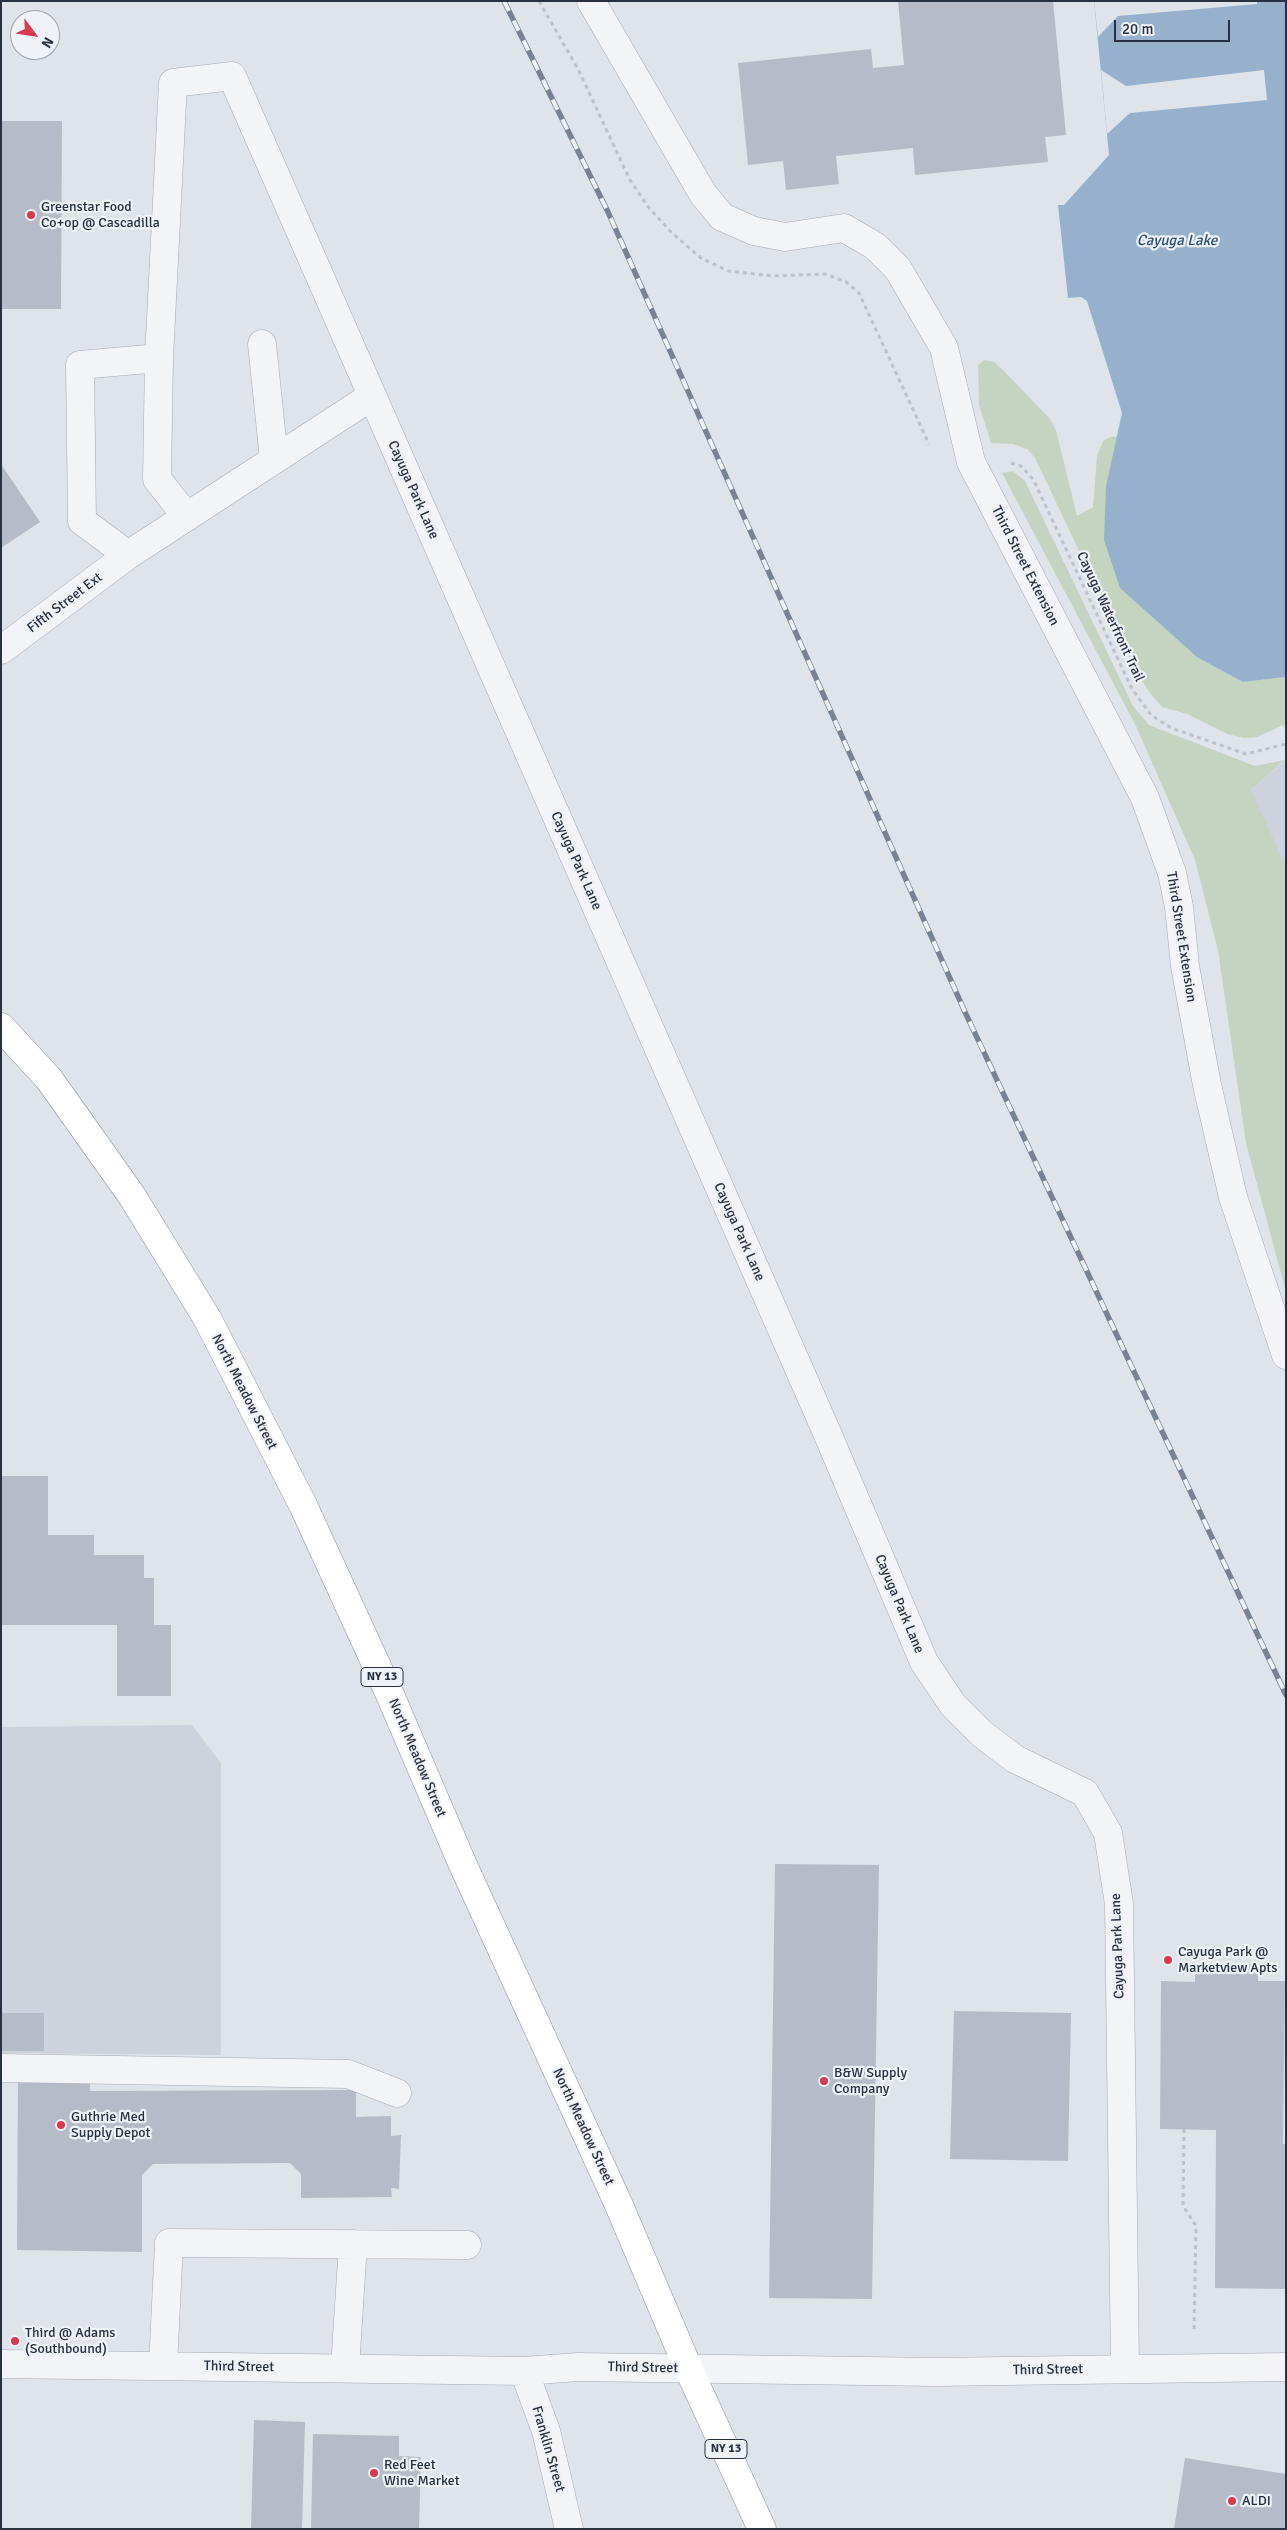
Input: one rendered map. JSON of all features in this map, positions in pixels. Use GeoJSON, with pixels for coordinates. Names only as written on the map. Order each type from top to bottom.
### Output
{"type":"FeatureCollection","features":[{"type":"Feature","properties":{"kind":"highway","name":"North Meadow Street"},"geometry":{"type":"LineString","coordinates":[[1,1027],[49,1079],[132,1196],[220,1344],[302,1505],[391,1697],[463,1865],[622,2212],[689,2370],[762,2529]]}},
{"type":"Feature","properties":{"kind":"street","name":"Third Street Extension"},"geometry":{"type":"LineString","coordinates":[[591,1],[703,194],[722,217],[754,231],[784,237],[844,228],[875,246],[898,269],[944,348],[971,462],[1145,798],[1172,873],[1179,907],[1185,966],[1207,1085],[1231,1187],[1286,1355]]}},
{"type":"Feature","properties":{"kind":"street","name":"Cayuga Park Lane"},"geometry":{"type":"LineString","coordinates":[[159,358],[173,83],[232,76],[828,1435],[924,1662],[953,1704],[982,1734],[1015,1758],[1085,1793],[1108,1833],[1118,1904],[1126,2368]]}},
{"type":"Feature","properties":{"kind":"street"},"geometry":{"type":"LineString","coordinates":[[262,344],[274,459]]}},
{"type":"Feature","properties":{"kind":"street"},"geometry":{"type":"LineString","coordinates":[[128,555],[82,521],[80,365],[159,358],[158,479],[187,516]]}},
{"type":"Feature","properties":{"kind":"street","name":"Fifth Street Ext"},"geometry":{"type":"LineString","coordinates":[[1,650],[128,555],[372,396]]}},
{"type":"Feature","properties":{"kind":"street"},"geometry":{"type":"LineString","coordinates":[[1,2068],[348,2074],[397,2093]]}},
{"type":"Feature","properties":{"kind":"street"},"geometry":{"type":"LineString","coordinates":[[163,2366],[169,2243],[467,2245]]}},
{"type":"Feature","properties":{"kind":"street"},"geometry":{"type":"LineString","coordinates":[[345,2368],[352,2244]]}},
{"type":"Feature","properties":{"kind":"street","name":"Third Street"},"geometry":{"type":"LineString","coordinates":[[1,2364],[524,2371],[578,2367],[936,2372],[1286,2367]]}},
{"type":"Feature","properties":{"kind":"street","name":"Franklin Street"},"geometry":{"type":"LineString","coordinates":[[524,2371],[546,2432],[569,2529]]}},
{"type":"Feature","properties":{"kind":"path","name":"Cayuga Waterfront Trail"},"geometry":{"type":"LineString","coordinates":[[1006,461],[1021,466],[1033,479],[1132,689],[1151,715],[1171,728],[1246,754],[1286,744]]}},
{"type":"Feature","properties":{"kind":"path"},"geometry":{"type":"LineString","coordinates":[[1184,2129],[1183,2206],[1196,2226],[1194,2330]]}},
{"type":"Feature","properties":{"kind":"shaded area"},"geometry":{"type":"Polygon","coordinates":[[[1286,760],[1286,912],[1236,803],[1286,760]]]}},
{"type":"Feature","properties":{"kind":"shaded area"},"geometry":{"type":"Polygon","coordinates":[[[192,1725],[221,1763],[221,2055],[1,2053],[1,1727],[192,1725]]]}},
{"type":"Feature","properties":{"kind":"green space"},"geometry":{"type":"Polygon","coordinates":[[[984,360],[994,362],[1050,419],[1056,430],[1077,516],[1093,507],[1097,456],[1103,441],[1110,437],[1118,436],[1106,486],[1243,682],[1286,677],[1286,724],[1257,737],[1244,738],[1227,734],[1187,714],[1162,707],[1150,693],[1137,673],[1035,458],[1027,449],[1013,444],[991,443],[979,405],[978,365],[984,360]]]}},
{"type":"Feature","properties":{"kind":"green space"},"geometry":{"type":"Polygon","coordinates":[[[1013,471],[1025,481],[1133,706],[1149,725],[1255,766],[1285,760],[1251,790],[1286,867],[1286,1292],[1246,1143],[1218,950],[1195,860],[1136,726],[1002,473],[1013,471]]]}},
{"type":"Feature","properties":{"kind":"water","name":"Cayuga Lake"},"geometry":{"type":"Polygon","coordinates":[[[1094,1],[1286,1],[1286,677],[1243,682],[1197,657],[1120,588],[1104,540],[1106,486],[1122,413],[1087,301],[1081,297],[1068,298],[1058,205],[1064,205],[1109,155],[1094,1]]]}},
{"type":"Feature","properties":{"kind":"pier"},"geometry":{"type":"Polygon","coordinates":[[[1094,1],[1257,1],[1257,4],[1118,16],[1098,37],[1094,1]]]}},
{"type":"Feature","properties":{"kind":"pier"},"geometry":{"type":"Polygon","coordinates":[[[1101,70],[1126,86],[1264,70],[1267,100],[1130,113],[1107,134],[1101,70]]]}},
{"type":"Feature","properties":{"kind":"building"},"geometry":{"type":"Polygon","coordinates":[[[898,1],[1053,1],[1066,135],[1045,137],[1048,162],[915,175],[913,148],[836,156],[839,184],[786,190],[783,161],[748,165],[738,63],[871,49],[873,68],[904,65],[898,1]]]}},
{"type":"Feature","properties":{"kind":"building","name":"Greenstar Food Co+op @ Cascadilla"},"geometry":{"type":"Polygon","coordinates":[[[1,121],[62,121],[61,309],[1,309],[1,121]]]}},
{"type":"Feature","properties":{"kind":"building"},"geometry":{"type":"Polygon","coordinates":[[[1,464],[40,522],[1,548],[1,464]]]}},
{"type":"Feature","properties":{"kind":"building"},"geometry":{"type":"Polygon","coordinates":[[[1,1476],[48,1476],[48,1535],[94,1535],[94,1555],[144,1555],[144,1578],[154,1578],[154,1625],[171,1625],[171,1696],[117,1696],[117,1625],[1,1625],[1,1476]]]}},
{"type":"Feature","properties":{"kind":"building","name":"B&W Supply Company"},"geometry":{"type":"Polygon","coordinates":[[[775,1864],[879,1865],[872,2299],[769,2298],[775,1864]]]}},
{"type":"Feature","properties":{"kind":"building"},"geometry":{"type":"Polygon","coordinates":[[[1195,1963],[1258,1964],[1258,1981],[1285,1981],[1283,2144],[1286,2144],[1286,2289],[1215,2288],[1216,2130],[1160,2129],[1161,1981],[1195,1982],[1195,1963]]]}},
{"type":"Feature","properties":{"kind":"building"},"geometry":{"type":"Polygon","coordinates":[[[954,2011],[1071,2013],[1068,2161],[950,2159],[954,2011]]]}},
{"type":"Feature","properties":{"kind":"building"},"geometry":{"type":"Polygon","coordinates":[[[1,2013],[44,2013],[44,2051],[1,2051],[1,2013]]]}},
{"type":"Feature","properties":{"kind":"building"},"geometry":{"type":"Polygon","coordinates":[[[90,2073],[90,2091],[356,2090],[356,2117],[391,2116],[391,2136],[401,2135],[399,2189],[391,2188],[392,2197],[301,2198],[301,2174],[290,2163],[153,2164],[142,2175],[142,2252],[17,2250],[18,2075],[90,2073]]]}},
{"type":"Feature","properties":{"kind":"building"},"geometry":{"type":"Polygon","coordinates":[[[254,2420],[305,2422],[302,2529],[251,2529],[254,2420]]]}},
{"type":"Feature","properties":{"kind":"building"},"geometry":{"type":"Polygon","coordinates":[[[313,2434],[399,2436],[399,2456],[421,2457],[419,2529],[311,2529],[313,2434]]]}},
{"type":"Feature","properties":{"kind":"building","name":"ALDI"},"geometry":{"type":"Polygon","coordinates":[[[1185,2458],[1286,2474],[1286,2529],[1174,2529],[1185,2458]]]}},
{"type":"Feature","properties":{"kind":"railway"},"geometry":{"type":"LineString","coordinates":[[504,1],[608,212],[965,1012],[1286,1695]]}},
{"type":"Feature","properties":{"kind":"place","name":"Greenstar Food Co+op @ Cascadilla"},"geometry":{"type":"Point","coordinates":[31,215]}},
{"type":"Feature","properties":{"kind":"place","name":"Cayuga Park @ Marketview Apts"},"geometry":{"type":"Point","coordinates":[1168,1960]}},
{"type":"Feature","properties":{"kind":"place","name":"B&W Supply Company"},"geometry":{"type":"Point","coordinates":[824,2081]}},
{"type":"Feature","properties":{"kind":"place","name":"Guthrie Med Supply Depot"},"geometry":{"type":"Point","coordinates":[61,2125]}},
{"type":"Feature","properties":{"kind":"place","name":"Third @ Adams (Southbound)"},"geometry":{"type":"Point","coordinates":[15,2341]}},
{"type":"Feature","properties":{"kind":"place","name":"Red Feet Wine Market"},"geometry":{"type":"Point","coordinates":[374,2473]}},
{"type":"Feature","properties":{"kind":"place","name":"ALDI"},"geometry":{"type":"Point","coordinates":[1232,2501]}}]}
